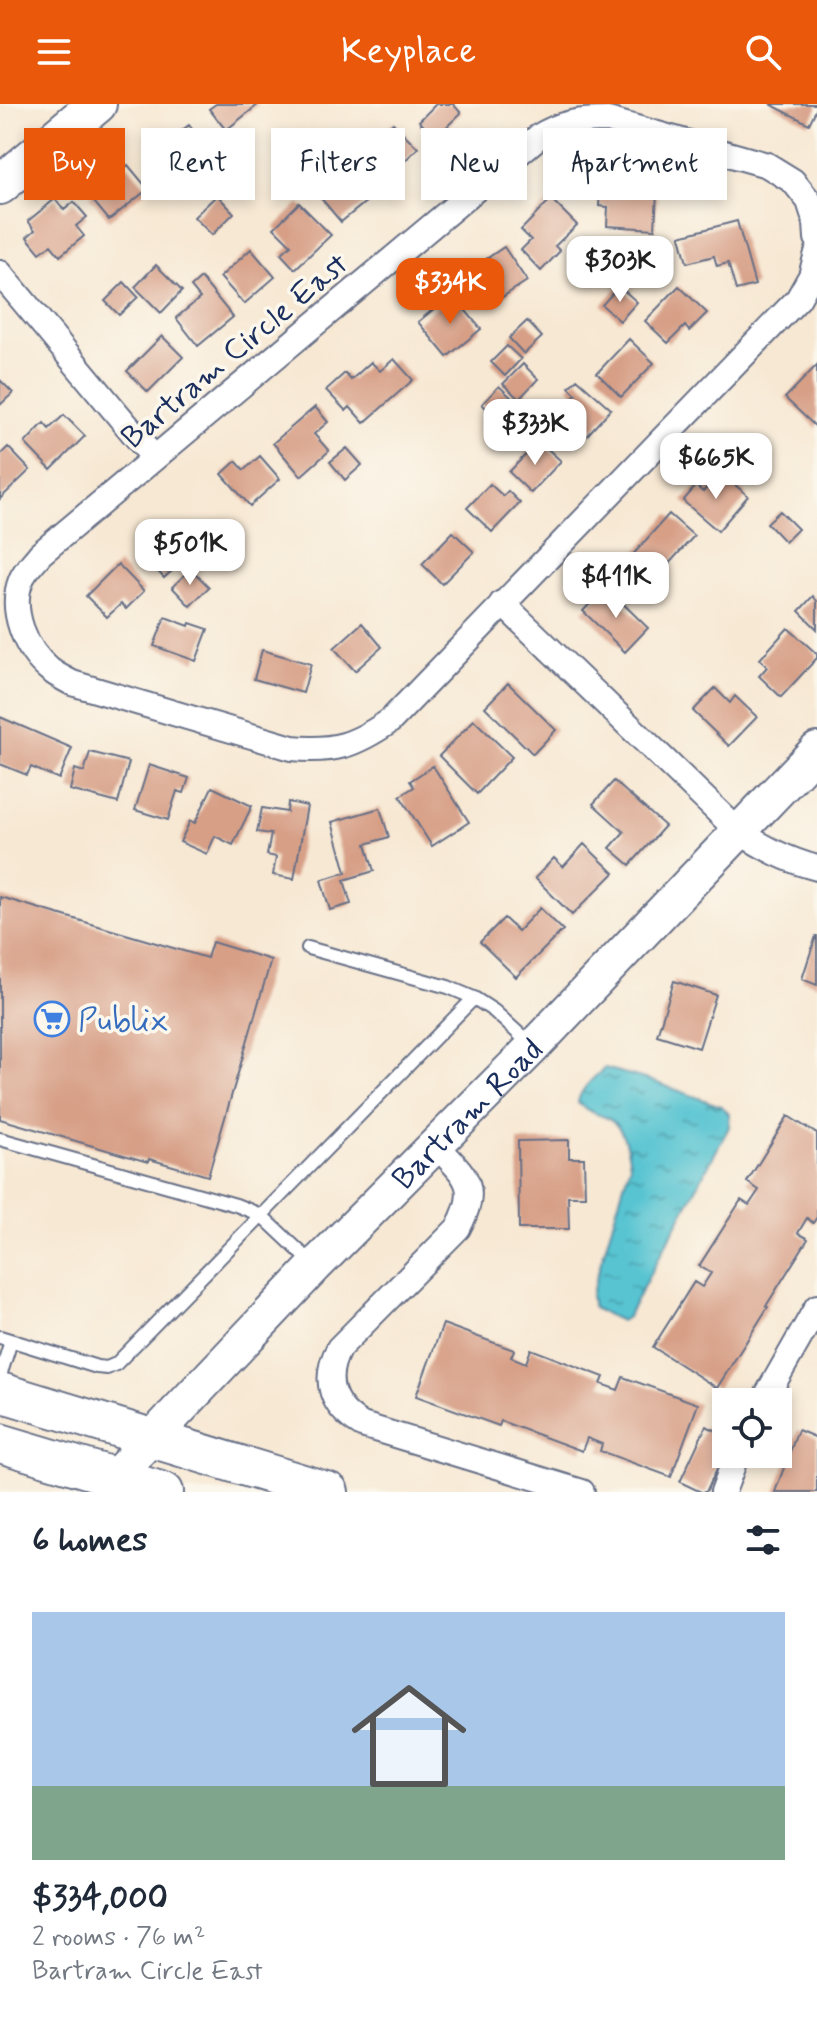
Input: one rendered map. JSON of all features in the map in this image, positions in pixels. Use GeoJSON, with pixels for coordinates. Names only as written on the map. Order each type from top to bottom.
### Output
{"type":"FeatureCollection","features":[{"type":"Feature","properties":{"kind":"main road"},"geometry":{"type":"LineString","coordinates":[[0,185],[97,104]]}},
{"type":"Feature","properties":{"kind":"main road"},"geometry":{"type":"LineString","coordinates":[[0,1392],[329,1492]]}},
{"type":"Feature","properties":{"kind":"main road"},"geometry":{"type":"LineString","coordinates":[[0,1443],[112,1484],[164,1492]]}},
{"type":"Feature","properties":{"kind":"street","name":"Bartram Circle East"},"geometry":{"type":"LineString","coordinates":[[502,603],[390,721],[365,738],[317,751],[292,748],[72,683],[50,671],[36,655],[20,623],[16,600],[22,577],[40,554],[538,137],[555,127],[585,120],[608,120],[767,165],[793,181],[809,201],[817,238]]}},
{"type":"Feature","properties":{"kind":"street"},"geometry":{"type":"LineString","coordinates":[[817,253],[811,276],[798,299],[502,603],[738,831],[763,848],[817,868]]}},
{"type":"Feature","properties":{"kind":"street"},"geometry":{"type":"LineString","coordinates":[[0,273],[154,458]]}},
{"type":"Feature","properties":{"kind":"street","name":"Bartram Road"},"geometry":{"type":"LineString","coordinates":[[112,1484],[151,1438],[315,1266],[533,1047],[817,750]]}},
{"type":"Feature","properties":{"kind":"street"},"geometry":{"type":"LineString","coordinates":[[435,1144],[462,1173],[470,1191],[468,1209],[458,1228],[339,1348],[332,1362],[330,1384],[336,1402],[348,1416],[362,1425],[582,1492]]}},
{"type":"Feature","properties":{"kind":"street"},"geometry":{"type":"LineString","coordinates":[[771,1388],[817,1307]]}},
{"type":"Feature","properties":{"kind":"street"},"geometry":{"type":"LineString","coordinates":[[723,1492],[732,1468]]}},
{"type":"Feature","properties":{"kind":"lane"},"geometry":{"type":"LineString","coordinates":[[308,948],[448,987],[474,998],[494,1011],[533,1047]]}},
{"type":"Feature","properties":{"kind":"lane"},"geometry":{"type":"LineString","coordinates":[[0,1376],[6,1339],[97,1367],[107,1368],[116,1364],[474,998]]}},
{"type":"Feature","properties":{"kind":"lane"},"geometry":{"type":"LineString","coordinates":[[0,1139],[236,1205],[261,1215],[315,1266]]}},
{"type":"Feature","properties":{"kind":"water"},"geometry":{"type":"Polygon","coordinates":[[[605,1068],[721,1106],[729,1114],[729,1127],[627,1317],[621,1321],[593,1308],[591,1296],[630,1164],[628,1151],[621,1132],[613,1122],[578,1103],[584,1088],[605,1068]]]}},
{"type":"Feature","properties":{"kind":"building"},"geometry":{"type":"Polygon","coordinates":[[[216,104],[259,104],[229,128],[224,128],[209,109],[216,104]]]}},
{"type":"Feature","properties":{"kind":"building"},"geometry":{"type":"Polygon","coordinates":[[[436,104],[453,104],[461,113],[445,128],[426,128],[419,121],[436,104]]]}},
{"type":"Feature","properties":{"kind":"building"},"geometry":{"type":"Polygon","coordinates":[[[770,104],[817,104],[817,108],[809,124],[770,104]]]}},
{"type":"Feature","properties":{"kind":"building"},"geometry":{"type":"Polygon","coordinates":[[[405,135],[418,148],[405,161],[405,135]]]}},
{"type":"Feature","properties":{"kind":"building"},"geometry":{"type":"Polygon","coordinates":[[[128,165],[141,181],[141,195],[109,220],[92,200],[125,200],[125,167],[128,165]]]}},
{"type":"Feature","properties":{"kind":"building"},"geometry":{"type":"Polygon","coordinates":[[[54,200],[64,210],[74,202],[87,217],[76,226],[84,236],[60,256],[51,245],[40,253],[27,237],[35,230],[28,221],[54,200]]]}},
{"type":"Feature","properties":{"kind":"building"},"geometry":{"type":"Polygon","coordinates":[[[212,200],[222,200],[234,213],[212,235],[194,217],[212,200]]]}},
{"type":"Feature","properties":{"kind":"building"},"geometry":{"type":"Polygon","coordinates":[[[323,200],[368,200],[341,222],[323,200]]]}},
{"type":"Feature","properties":{"kind":"building"},"geometry":{"type":"Polygon","coordinates":[[[550,200],[577,225],[555,246],[560,251],[541,271],[521,250],[531,240],[521,230],[550,200]]]}},
{"type":"Feature","properties":{"kind":"building"},"geometry":{"type":"Polygon","coordinates":[[[599,200],[657,200],[655,229],[607,226],[608,207],[599,206],[599,200]]]}},
{"type":"Feature","properties":{"kind":"building"},"geometry":{"type":"Polygon","coordinates":[[[299,203],[331,235],[295,269],[281,254],[291,245],[274,228],[299,203]]]}},
{"type":"Feature","properties":{"kind":"building"},"geometry":{"type":"Polygon","coordinates":[[[737,221],[755,285],[736,290],[728,263],[717,266],[714,256],[687,263],[680,236],[737,221]]]}},
{"type":"Feature","properties":{"kind":"building"},"geometry":{"type":"Polygon","coordinates":[[[504,247],[527,281],[490,305],[467,272],[504,247]]]}},
{"type":"Feature","properties":{"kind":"building"},"geometry":{"type":"Polygon","coordinates":[[[251,249],[275,277],[244,304],[220,277],[251,249]]]}},
{"type":"Feature","properties":{"kind":"building"},"geometry":{"type":"Polygon","coordinates":[[[156,265],[182,291],[161,313],[135,287],[156,265]]]}},
{"type":"Feature","properties":{"kind":"building"},"geometry":{"type":"Polygon","coordinates":[[[201,278],[233,317],[198,346],[176,318],[200,298],[191,287],[201,278]]]}},
{"type":"Feature","properties":{"kind":"building"},"geometry":{"type":"Polygon","coordinates":[[[124,282],[138,297],[119,315],[105,301],[124,282]]]}},
{"type":"Feature","properties":{"kind":"building"},"geometry":{"type":"Polygon","coordinates":[[[619,286],[637,302],[620,321],[602,305],[619,286]]]}},
{"type":"Feature","properties":{"kind":"building"},"geometry":{"type":"Polygon","coordinates":[[[679,286],[707,313],[689,331],[685,326],[668,343],[645,321],[679,286]]]}},
{"type":"Feature","properties":{"kind":"building"},"geometry":{"type":"Polygon","coordinates":[[[452,294],[481,329],[447,357],[418,322],[452,294]]]}},
{"type":"Feature","properties":{"kind":"building"},"geometry":{"type":"Polygon","coordinates":[[[527,321],[542,337],[524,354],[509,338],[527,321]]]}},
{"type":"Feature","properties":{"kind":"building"},"geometry":{"type":"Polygon","coordinates":[[[162,336],[183,357],[148,392],[127,371],[162,336]]]}},
{"type":"Feature","properties":{"kind":"building"},"geometry":{"type":"Polygon","coordinates":[[[629,339],[654,363],[621,397],[597,373],[629,339]]]}},
{"type":"Feature","properties":{"kind":"building"},"geometry":{"type":"Polygon","coordinates":[[[507,346],[521,359],[505,376],[491,362],[507,346]]]}},
{"type":"Feature","properties":{"kind":"building"},"geometry":{"type":"Polygon","coordinates":[[[394,359],[413,380],[364,423],[350,407],[346,411],[326,390],[345,373],[351,380],[371,362],[380,371],[394,359]]]}},
{"type":"Feature","properties":{"kind":"building"},"geometry":{"type":"Polygon","coordinates":[[[523,364],[538,379],[519,399],[503,384],[523,364]]]}},
{"type":"Feature","properties":{"kind":"building"},"geometry":{"type":"Polygon","coordinates":[[[817,365],[817,428],[785,398],[817,365]]]}},
{"type":"Feature","properties":{"kind":"building"},"geometry":{"type":"Polygon","coordinates":[[[577,379],[611,409],[581,442],[554,418],[576,394],[569,387],[577,379]]]}},
{"type":"Feature","properties":{"kind":"building"},"geometry":{"type":"Polygon","coordinates":[[[0,380],[13,393],[0,405],[0,380]]]}},
{"type":"Feature","properties":{"kind":"building"},"geometry":{"type":"Polygon","coordinates":[[[499,386],[518,404],[501,423],[482,404],[499,386]]]}},
{"type":"Feature","properties":{"kind":"building"},"geometry":{"type":"Polygon","coordinates":[[[315,407],[328,422],[314,434],[329,451],[301,476],[273,443],[315,407]]]}},
{"type":"Feature","properties":{"kind":"building"},"geometry":{"type":"Polygon","coordinates":[[[64,415],[85,436],[51,470],[25,443],[44,423],[49,429],[64,415]]]}},
{"type":"Feature","properties":{"kind":"building"},"geometry":{"type":"Polygon","coordinates":[[[539,441],[561,461],[531,493],[509,472],[539,441]]]}},
{"type":"Feature","properties":{"kind":"building"},"geometry":{"type":"Polygon","coordinates":[[[8,447],[30,470],[0,499],[0,455],[8,447]]]}},
{"type":"Feature","properties":{"kind":"building"},"geometry":{"type":"Polygon","coordinates":[[[347,448],[362,465],[345,480],[330,462],[347,448]]]}},
{"type":"Feature","properties":{"kind":"building"},"geometry":{"type":"Polygon","coordinates":[[[260,456],[280,479],[250,506],[222,474],[236,461],[244,470],[260,456]]]}},
{"type":"Feature","properties":{"kind":"building"},"geometry":{"type":"Polygon","coordinates":[[[720,472],[748,496],[718,531],[683,501],[696,486],[703,492],[720,472]]]}},
{"type":"Feature","properties":{"kind":"building"},"geometry":{"type":"Polygon","coordinates":[[[490,484],[503,496],[508,491],[520,503],[492,532],[467,508],[490,484]]]}},
{"type":"Feature","properties":{"kind":"building"},"geometry":{"type":"Polygon","coordinates":[[[780,511],[798,529],[785,542],[767,523],[780,511]]]}},
{"type":"Feature","properties":{"kind":"building"},"geometry":{"type":"Polygon","coordinates":[[[669,514],[694,536],[654,580],[630,558],[669,514]]]}},
{"type":"Feature","properties":{"kind":"building"},"geometry":{"type":"Polygon","coordinates":[[[453,532],[474,552],[442,584],[422,564],[453,532]]]}},
{"type":"Feature","properties":{"kind":"building"},"geometry":{"type":"Polygon","coordinates":[[[164,536],[185,559],[164,578],[143,555],[164,536]]]}},
{"type":"Feature","properties":{"kind":"building"},"geometry":{"type":"Polygon","coordinates":[[[118,564],[144,591],[126,609],[121,604],[107,617],[86,596],[118,564]]]}},
{"type":"Feature","properties":{"kind":"building"},"geometry":{"type":"Polygon","coordinates":[[[191,569],[209,587],[190,606],[172,587],[191,569]]]}},
{"type":"Feature","properties":{"kind":"building"},"geometry":{"type":"Polygon","coordinates":[[[606,587],[648,628],[625,652],[583,611],[606,587]]]}},
{"type":"Feature","properties":{"kind":"building"},"geometry":{"type":"Polygon","coordinates":[[[813,596],[817,601],[817,629],[799,611],[813,596]]]}},
{"type":"Feature","properties":{"kind":"building"},"geometry":{"type":"Polygon","coordinates":[[[165,617],[208,629],[196,661],[154,646],[165,617]]]}},
{"type":"Feature","properties":{"kind":"building"},"geometry":{"type":"Polygon","coordinates":[[[362,623],[382,647],[355,671],[334,648],[362,623]]]}},
{"type":"Feature","properties":{"kind":"building"},"geometry":{"type":"Polygon","coordinates":[[[788,628],[817,654],[817,658],[781,697],[759,676],[767,667],[760,659],[788,628]]]}},
{"type":"Feature","properties":{"kind":"building"},"geometry":{"type":"Polygon","coordinates":[[[262,650],[311,664],[303,693],[254,679],[262,650]]]}},
{"type":"Feature","properties":{"kind":"building"},"geometry":{"type":"Polygon","coordinates":[[[508,683],[556,730],[533,754],[485,707],[508,683]]]}},
{"type":"Feature","properties":{"kind":"building"},"geometry":{"type":"Polygon","coordinates":[[[715,688],[730,703],[735,696],[757,717],[729,746],[693,711],[715,688]]]}},
{"type":"Feature","properties":{"kind":"building"},"geometry":{"type":"Polygon","coordinates":[[[0,717],[72,748],[59,779],[31,767],[27,775],[0,764],[0,717]]]}},
{"type":"Feature","properties":{"kind":"building"},"geometry":{"type":"Polygon","coordinates":[[[474,720],[512,757],[477,794],[439,756],[474,720]]]}},
{"type":"Feature","properties":{"kind":"building"},"geometry":{"type":"Polygon","coordinates":[[[90,752],[129,762],[118,803],[70,790],[75,769],[84,772],[90,752]]]}},
{"type":"Feature","properties":{"kind":"building"},"geometry":{"type":"Polygon","coordinates":[[[149,765],[189,778],[184,793],[177,791],[168,820],[135,810],[149,765]]]}},
{"type":"Feature","properties":{"kind":"building"},"geometry":{"type":"Polygon","coordinates":[[[433,766],[469,822],[432,846],[400,796],[414,787],[410,781],[433,766]]]}},
{"type":"Feature","properties":{"kind":"building"},"geometry":{"type":"Polygon","coordinates":[[[614,781],[665,826],[630,865],[610,848],[624,832],[593,804],[614,781]]]}},
{"type":"Feature","properties":{"kind":"building"},"geometry":{"type":"Polygon","coordinates":[[[212,787],[252,806],[233,845],[215,836],[207,854],[180,842],[190,821],[195,823],[212,787]]]}},
{"type":"Feature","properties":{"kind":"building"},"geometry":{"type":"Polygon","coordinates":[[[288,802],[307,806],[294,879],[273,875],[276,857],[267,855],[271,834],[257,832],[262,808],[287,812],[288,802]]]}},
{"type":"Feature","properties":{"kind":"building"},"geometry":{"type":"Polygon","coordinates":[[[380,808],[389,837],[366,844],[374,871],[344,880],[351,904],[330,910],[321,880],[346,872],[332,822],[380,808]]]}},
{"type":"Feature","properties":{"kind":"building"},"geometry":{"type":"Polygon","coordinates":[[[584,844],[614,873],[572,915],[535,878],[554,858],[563,867],[584,844]]]}},
{"type":"Feature","properties":{"kind":"building"},"geometry":{"type":"Polygon","coordinates":[[[0,897],[207,958],[212,942],[271,960],[208,1176],[0,1119],[0,897]]]}},
{"type":"Feature","properties":{"kind":"building"},"geometry":{"type":"Polygon","coordinates":[[[540,908],[563,930],[516,977],[480,942],[504,918],[518,931],[540,908]]]}},
{"type":"Feature","properties":{"kind":"building"},"geometry":{"type":"Polygon","coordinates":[[[817,936],[817,985],[802,979],[817,936]]]}},
{"type":"Feature","properties":{"kind":"building"},"geometry":{"type":"Polygon","coordinates":[[[674,981],[716,995],[699,1048],[657,1035],[674,981]]]}},
{"type":"Feature","properties":{"kind":"building"},"geometry":{"type":"Polygon","coordinates":[[[788,1116],[817,1134],[817,1217],[813,1223],[807,1218],[798,1233],[808,1239],[717,1388],[653,1347],[694,1282],[702,1287],[711,1273],[699,1266],[741,1200],[749,1205],[759,1190],[747,1182],[788,1116]]]}},
{"type":"Feature","properties":{"kind":"building"},"geometry":{"type":"Polygon","coordinates":[[[569,1140],[569,1158],[584,1158],[585,1196],[568,1196],[569,1229],[519,1229],[518,1141],[569,1140]]]}},
{"type":"Feature","properties":{"kind":"building"},"geometry":{"type":"Polygon","coordinates":[[[443,1324],[514,1350],[511,1357],[526,1363],[531,1349],[604,1377],[601,1384],[618,1390],[623,1377],[698,1404],[671,1477],[600,1451],[602,1444],[587,1438],[582,1451],[501,1421],[499,1426],[416,1396],[443,1324]]]}},
{"type":"Feature","properties":{"kind":"building"},"geometry":{"type":"Polygon","coordinates":[[[706,1426],[712,1429],[712,1468],[717,1468],[706,1492],[680,1482],[706,1426]]]}},
{"type":"Feature","properties":{"kind":"building"},"geometry":{"type":"Polygon","coordinates":[[[798,1430],[817,1438],[817,1492],[775,1492],[784,1468],[792,1468],[792,1446],[798,1430]]]}},
{"type":"Feature","properties":{"kind":"place","name":"Publix"},"geometry":{"type":"Point","coordinates":[52,1019]}}]}
